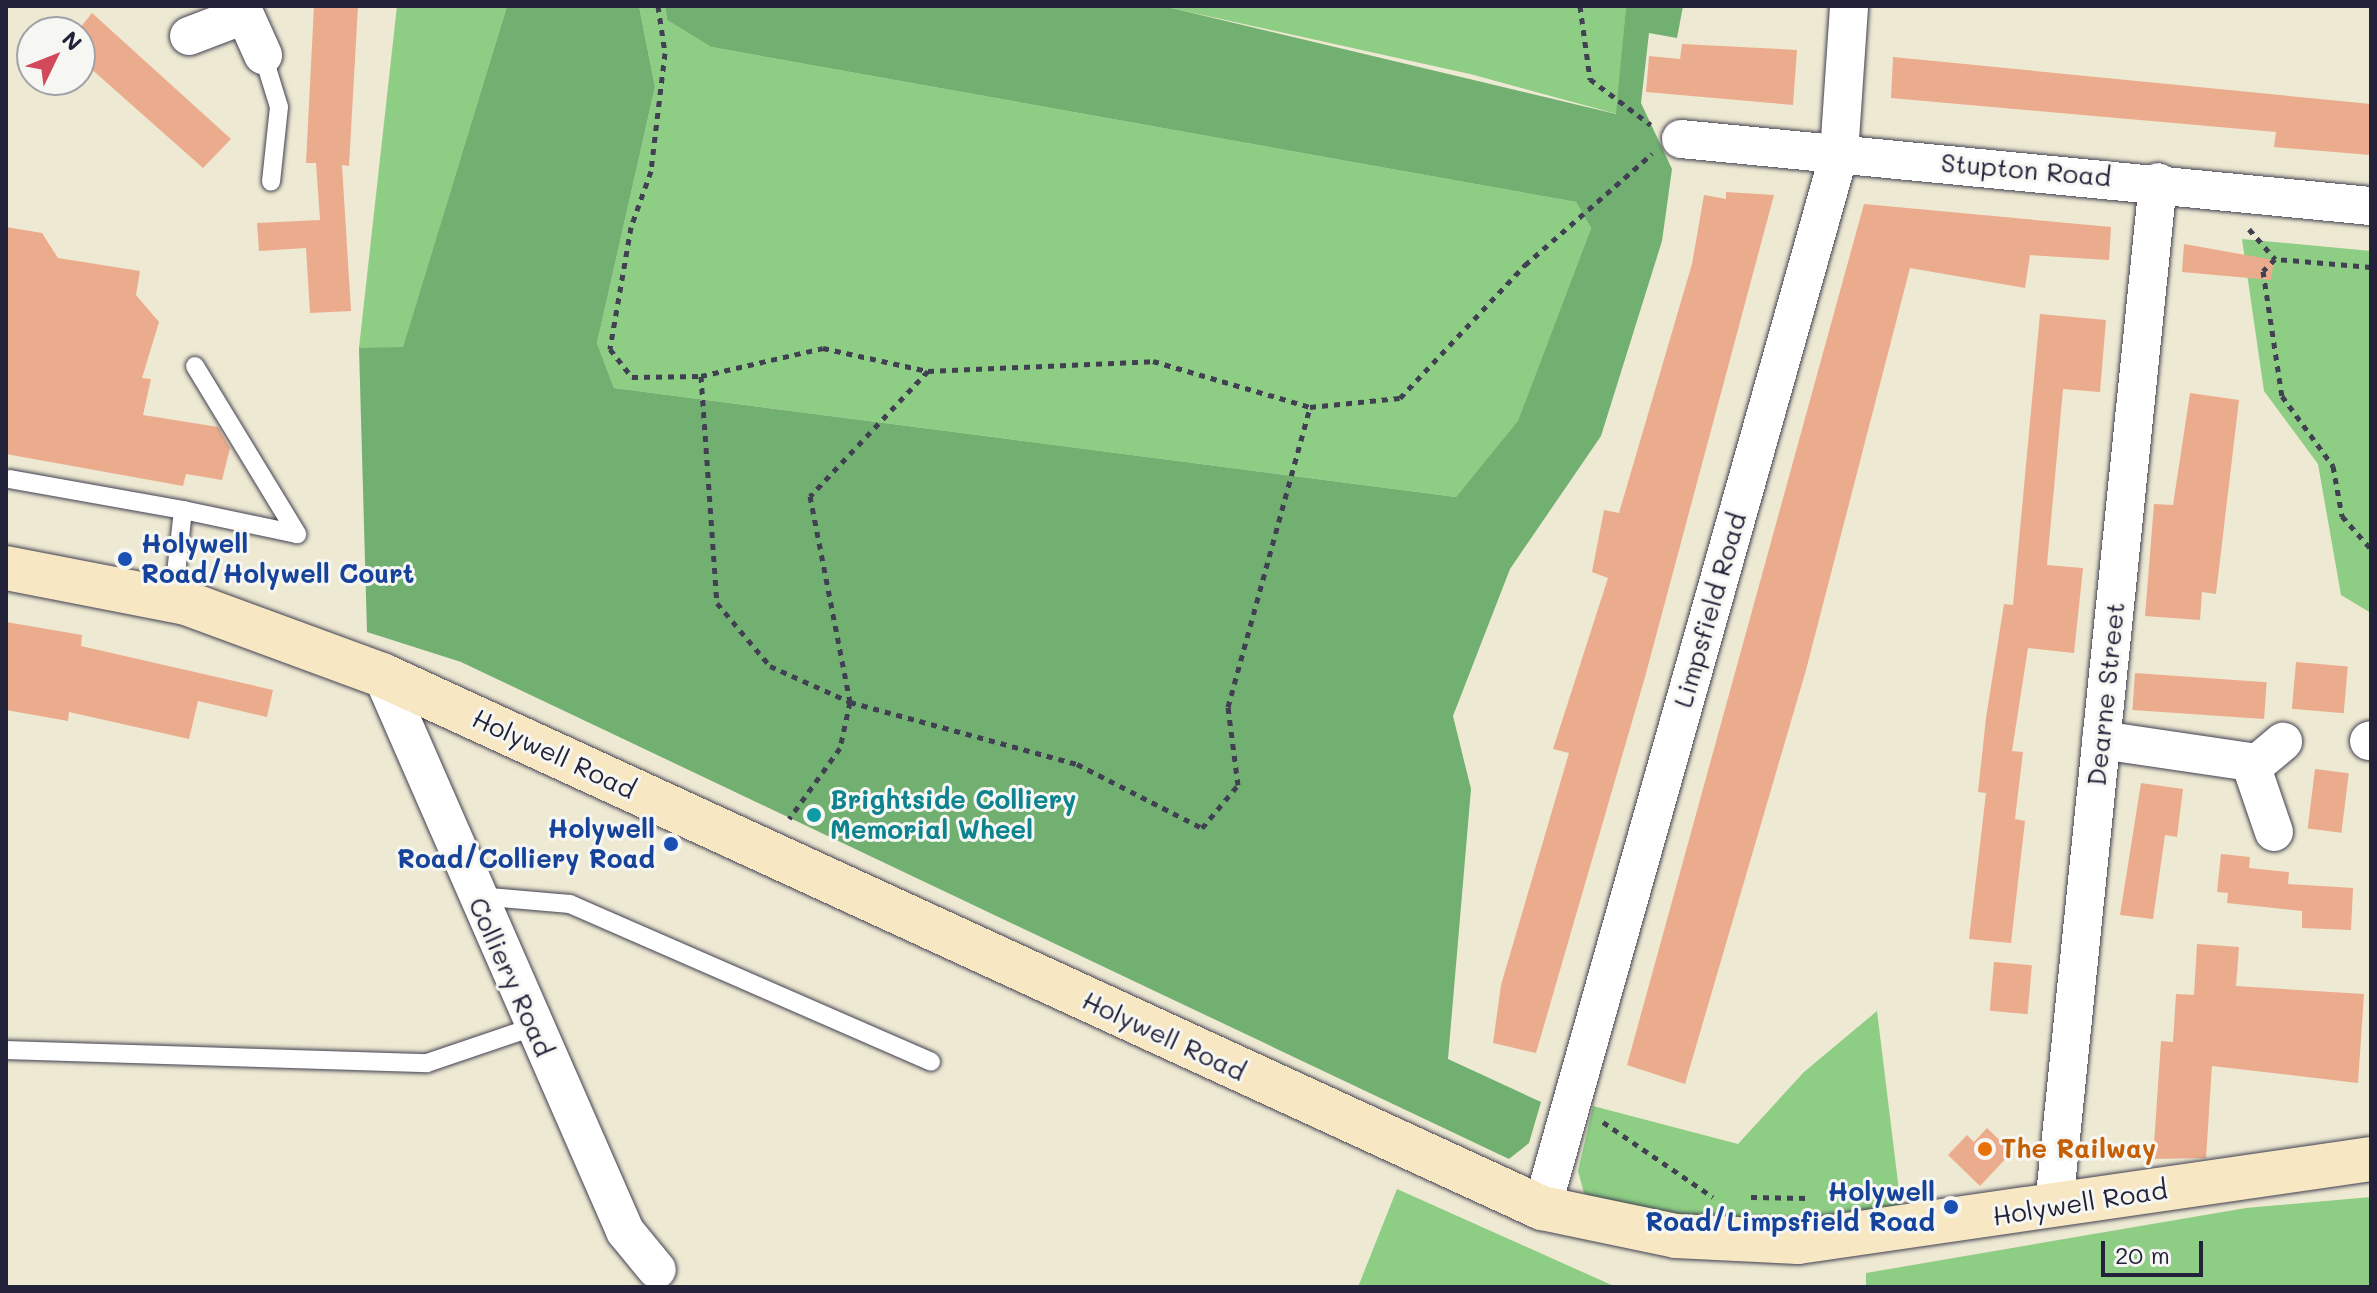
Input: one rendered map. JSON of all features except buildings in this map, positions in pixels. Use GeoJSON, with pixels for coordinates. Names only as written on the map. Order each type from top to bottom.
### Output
{"type":"FeatureCollection","features":[{"type":"Feature","properties":{"kind":"main road","name":"Holywell Road"},"geometry":{"type":"LineString","coordinates":[[6,568],[173,600],[382,675],[1542,1208],[1612,1226],[1751,1242],[1864,1236],[2371,1159]]}},
{"type":"Feature","properties":{"kind":"street","name":"Limpsfield Road"},"geometry":{"type":"LineString","coordinates":[[1542,1208],[1839,154],[1849,6]]}},
{"type":"Feature","properties":{"kind":"street"},"geometry":{"type":"LineString","coordinates":[[189,36],[242,10],[263,55]]}},
{"type":"Feature","properties":{"kind":"street","name":"Stupton Road"},"geometry":{"type":"LineString","coordinates":[[1681,139],[2158,182],[2371,206]]}},
{"type":"Feature","properties":{"kind":"street","name":"Dearne Street"},"geometry":{"type":"LineString","coordinates":[[2054,1206],[2158,182]]}},
{"type":"Feature","properties":{"kind":"street","name":"Colliery Road"},"geometry":{"type":"LineString","coordinates":[[382,675],[475,896],[625,1231],[657,1270]]}},
{"type":"Feature","properties":{"kind":"street"},"geometry":{"type":"LineString","coordinates":[[2101,740],[2229,754],[2254,766],[2274,832]]}},
{"type":"Feature","properties":{"kind":"street"},"geometry":{"type":"LineString","coordinates":[[2254,766],[2283,742]]}},
{"type":"Feature","properties":{"kind":"lane"},"geometry":{"type":"LineString","coordinates":[[263,55],[279,107],[271,182]]}},
{"type":"Feature","properties":{"kind":"lane"},"geometry":{"type":"LineString","coordinates":[[9,479],[297,534],[195,366]]}},
{"type":"Feature","properties":{"kind":"lane"},"geometry":{"type":"LineString","coordinates":[[173,600],[183,510]]}},
{"type":"Feature","properties":{"kind":"lane"},"geometry":{"type":"LineString","coordinates":[[475,896],[570,904],[931,1062]]}},
{"type":"Feature","properties":{"kind":"lane"},"geometry":{"type":"LineString","coordinates":[[6,1050],[427,1063],[533,1027]]}},
{"type":"Feature","properties":{"kind":"path"},"geometry":{"type":"LineString","coordinates":[[658,6],[665,53],[651,171],[631,227],[610,349],[632,377],[701,376],[823,348],[928,371],[1153,361],[1310,407],[1400,398],[1525,265],[1637,162],[1681,139]]}},
{"type":"Feature","properties":{"kind":"path"},"geometry":{"type":"LineString","coordinates":[[1580,6],[1590,79],[1643,121],[1681,139]]}},
{"type":"Feature","properties":{"kind":"path"},"geometry":{"type":"LineString","coordinates":[[2371,267],[2275,259],[2263,271],[2282,396],[2333,466],[2342,516],[2371,549]]}},
{"type":"Feature","properties":{"kind":"path"},"geometry":{"type":"LineString","coordinates":[[766,853],[840,748],[850,702],[810,496],[928,371]]}},
{"type":"Feature","properties":{"kind":"path"},"geometry":{"type":"LineString","coordinates":[[701,376],[717,603],[770,666],[850,702],[1077,764],[1202,828],[1238,785],[1228,707],[1310,407]]}},
{"type":"Feature","properties":{"kind":"path"},"geometry":{"type":"LineString","coordinates":[[1574,1094],[1611,1130],[1712,1197],[1727,1197]]}},
{"type":"Feature","properties":{"kind":"path"},"geometry":{"type":"LineString","coordinates":[[1742,1197],[1817,1198]]}},
{"type":"Feature","properties":{"kind":"green space"},"geometry":{"type":"Polygon","coordinates":[[[397,6],[507,6],[403,348],[359,348],[397,6]]]}},
{"type":"Feature","properties":{"kind":"green space"},"geometry":{"type":"Polygon","coordinates":[[[507,6],[639,6],[655,87],[597,343],[614,388],[1456,497],[1518,421],[1591,228],[1576,202],[711,47],[667,20],[665,6],[1163,6],[1616,114],[1626,6],[1683,6],[1677,38],[1649,33],[1641,103],[1672,169],[1662,241],[1601,436],[1510,569],[1453,716],[1471,789],[1448,1059],[1541,1102],[1529,1143],[1509,1159],[461,662],[367,632],[359,348],[403,347],[507,6]]]}},
{"type":"Feature","properties":{"kind":"green space"},"geometry":{"type":"Polygon","coordinates":[[[639,6],[665,6],[667,20],[711,47],[1576,202],[1591,228],[1518,422],[1456,497],[614,388],[597,343],[655,87],[639,6]]]}},
{"type":"Feature","properties":{"kind":"green space"},"geometry":{"type":"Polygon","coordinates":[[[1162,6],[1626,6],[1617,114],[1470,74],[1162,6]]]}},
{"type":"Feature","properties":{"kind":"green space"},"geometry":{"type":"Polygon","coordinates":[[[2242,239],[2371,251],[2371,613],[2341,595],[2318,464],[2264,391],[2242,239]]]}},
{"type":"Feature","properties":{"kind":"green space"},"geometry":{"type":"Polygon","coordinates":[[[1877,1011],[1901,1207],[1830,1221],[1738,1223],[1611,1210],[1584,1193],[1578,1171],[1593,1106],[1738,1144],[1804,1072],[1877,1011]]]}},
{"type":"Feature","properties":{"kind":"green space"},"geometry":{"type":"Polygon","coordinates":[[[1397,1189],[1616,1287],[1358,1287],[1397,1189]]]}},
{"type":"Feature","properties":{"kind":"green space"},"geometry":{"type":"Polygon","coordinates":[[[2371,1197],[2371,1285],[1866,1287],[1866,1273],[2246,1208],[2371,1197]]]}},
{"type":"Feature","properties":{"kind":"place","name":"Holywell Road/Holywell Court"},"geometry":{"type":"Point","coordinates":[125,559]}},
{"type":"Feature","properties":{"kind":"place","name":"Brightside Colliery Memorial Wheel"},"geometry":{"type":"Point","coordinates":[814,815]}},
{"type":"Feature","properties":{"kind":"place","name":"Holywell Road/Colliery Road"},"geometry":{"type":"Point","coordinates":[671,844]}},
{"type":"Feature","properties":{"kind":"place","name":"The Railway"},"geometry":{"type":"Point","coordinates":[1985,1149]}},
{"type":"Feature","properties":{"kind":"place","name":"Holywell Road/Limpsfield Road"},"geometry":{"type":"Point","coordinates":[1951,1207]}}]}
